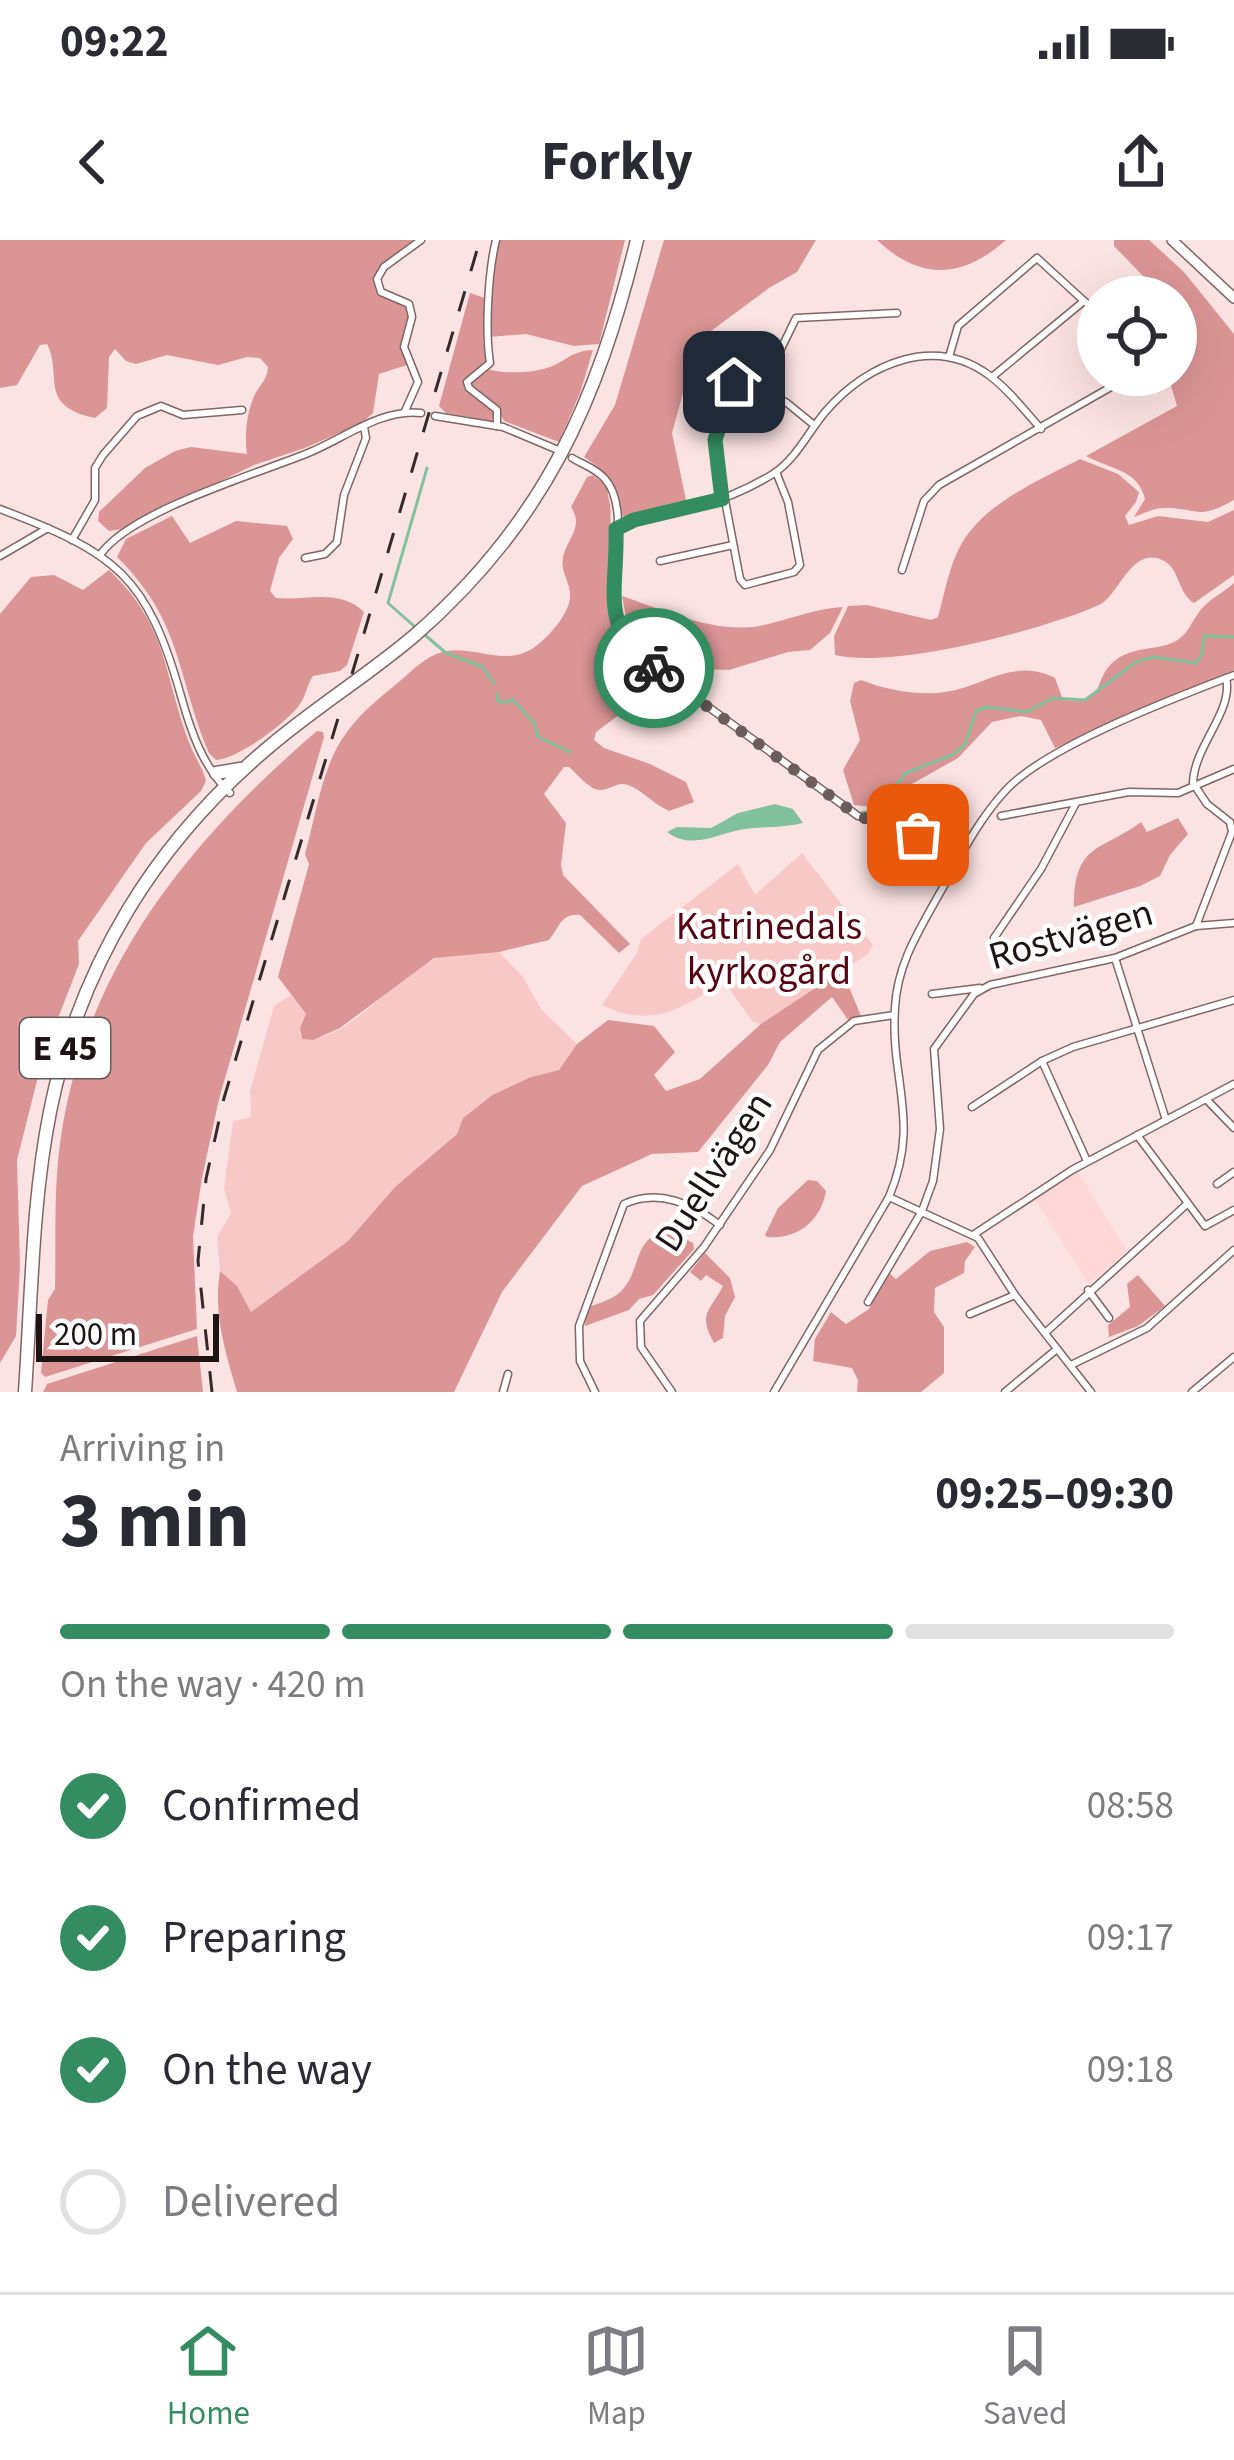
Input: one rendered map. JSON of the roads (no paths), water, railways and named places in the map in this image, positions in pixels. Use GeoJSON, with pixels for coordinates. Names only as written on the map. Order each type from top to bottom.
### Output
{"type":"FeatureCollection","features":[{"type":"Feature","properties":{"kind":"highway","name":"E 45"},"geometry":{"type":"LineString","coordinates":[[228,790],[424,634],[518,535],[559,472],[609,365],[641,243]]}},
{"type":"Feature","properties":{"kind":"highway","name":"E 45"},"geometry":{"type":"LineString","coordinates":[[29,1392],[39,1161],[50,1102],[94,974],[126,913],[167,851],[247,767],[410,639],[458,595],[513,531],[553,470],[586,406],[641,243]]}},
{"type":"Feature","properties":{"kind":"highway"},"geometry":{"type":"LineString","coordinates":[[214,772],[247,767]]}},
{"type":"Feature","properties":{"kind":"main road"},"geometry":{"type":"LineString","coordinates":[[1172,240],[1234,298]]}},
{"type":"Feature","properties":{"kind":"street"},"geometry":{"type":"LineString","coordinates":[[405,412],[418,382],[404,347],[412,313],[409,304],[380,292],[377,279],[384,267],[422,240]]}},
{"type":"Feature","properties":{"kind":"street"},"geometry":{"type":"LineString","coordinates":[[496,240],[484,337],[490,363],[467,382],[496,410],[497,426]]}},
{"type":"Feature","properties":{"kind":"street"},"geometry":{"type":"LineString","coordinates":[[949,357],[958,326],[1037,258],[1077,295]]}},
{"type":"Feature","properties":{"kind":"street"},"geometry":{"type":"LineString","coordinates":[[992,377],[1077,307]]}},
{"type":"Feature","properties":{"kind":"street"},"geometry":{"type":"LineString","coordinates":[[762,388],[796,318],[897,313]]}},
{"type":"Feature","properties":{"kind":"street"},"geometry":{"type":"LineString","coordinates":[[616,529],[634,520],[722,499],[776,472],[850,386],[879,367],[911,357],[949,357],[992,377],[1041,429]]}},
{"type":"Feature","properties":{"kind":"street"},"geometry":{"type":"LineString","coordinates":[[776,472],[788,502],[799,568],[745,585],[722,499],[715,440],[734,382],[743,379],[762,388],[814,425]]}},
{"type":"Feature","properties":{"kind":"street"},"geometry":{"type":"LineString","coordinates":[[902,570],[929,494],[952,476],[1097,396]]}},
{"type":"Feature","properties":{"kind":"street"},"geometry":{"type":"LineString","coordinates":[[72,540],[95,500],[97,464],[142,412],[161,406],[183,415],[242,410]]}},
{"type":"Feature","properties":{"kind":"street"},"geometry":{"type":"LineString","coordinates":[[100,555],[120,534],[248,473],[405,412],[421,413]]}},
{"type":"Feature","properties":{"kind":"street"},"geometry":{"type":"LineString","coordinates":[[435,416],[497,426],[558,450]]}},
{"type":"Feature","properties":{"kind":"street"},"geometry":{"type":"LineString","coordinates":[[305,558],[325,554],[337,542],[344,495],[366,438],[364,427]]}},
{"type":"Feature","properties":{"kind":"street"},"geometry":{"type":"LineString","coordinates":[[572,458],[608,482],[616,529],[616,613],[619,633],[629,649],[858,816],[964,850]]}},
{"type":"Feature","properties":{"kind":"street"},"geometry":{"type":"LineString","coordinates":[[0,509],[100,555],[127,579],[158,621],[194,734],[228,790]]}},
{"type":"Feature","properties":{"kind":"street"},"geometry":{"type":"LineString","coordinates":[[0,556],[47,528]]}},
{"type":"Feature","properties":{"kind":"street"},"geometry":{"type":"LineString","coordinates":[[660,561],[733,545]]}},
{"type":"Feature","properties":{"kind":"street"},"geometry":{"type":"LineString","coordinates":[[774,1392],[890,1197],[902,1163],[906,1133],[894,1015],[905,957],[964,850],[997,800],[1034,767],[1230,677],[1230,692],[1216,728],[1196,759],[1195,788],[1230,821],[1232,832],[1196,926]]}},
{"type":"Feature","properties":{"kind":"street"},"geometry":{"type":"LineString","coordinates":[[1001,817],[1129,792],[1171,794],[1234,769]]}},
{"type":"Feature","properties":{"kind":"street"},"geometry":{"type":"LineString","coordinates":[[994,938],[1041,869],[1076,802]]}},
{"type":"Feature","properties":{"kind":"street","name":"Rostvägen"},"geometry":{"type":"LineString","coordinates":[[868,1301],[922,1211],[933,1181],[940,1141],[934,1048],[980,988],[1115,958],[1196,926],[1234,923]]}},
{"type":"Feature","properties":{"kind":"street"},"geometry":{"type":"LineString","coordinates":[[1115,958],[1166,1120]]}},
{"type":"Feature","properties":{"kind":"street"},"geometry":{"type":"LineString","coordinates":[[932,994],[980,988]]}},
{"type":"Feature","properties":{"kind":"street"},"geometry":{"type":"LineString","coordinates":[[972,1107],[1073,1046],[1234,1000]]}},
{"type":"Feature","properties":{"kind":"street","name":"Duellvägen"},"geometry":{"type":"LineString","coordinates":[[672,1392],[641,1346],[638,1328],[720,1225],[777,1139],[818,1050],[854,1022],[894,1015]]}},
{"type":"Feature","properties":{"kind":"street"},"geometry":{"type":"LineString","coordinates":[[1042,1061],[1087,1161]]}},
{"type":"Feature","properties":{"kind":"street"},"geometry":{"type":"LineString","coordinates":[[973,1235],[1087,1161],[1234,1084]]}},
{"type":"Feature","properties":{"kind":"street"},"geometry":{"type":"LineString","coordinates":[[1207,1099],[1234,1128]]}},
{"type":"Feature","properties":{"kind":"street"},"geometry":{"type":"LineString","coordinates":[[1137,1135],[1207,1227],[1234,1210]]}},
{"type":"Feature","properties":{"kind":"street"},"geometry":{"type":"LineString","coordinates":[[1217,1184],[1234,1172]]}},
{"type":"Feature","properties":{"kind":"street"},"geometry":{"type":"LineString","coordinates":[[890,1197],[973,1235],[1091,1392]]}},
{"type":"Feature","properties":{"kind":"street"},"geometry":{"type":"LineString","coordinates":[[595,1392],[580,1361],[578,1326],[624,1204],[635,1199],[677,1200],[720,1225]]}},
{"type":"Feature","properties":{"kind":"street"},"geometry":{"type":"LineString","coordinates":[[1045,1333],[1187,1204]]}},
{"type":"Feature","properties":{"kind":"street"},"geometry":{"type":"LineString","coordinates":[[1071,1365],[1147,1328],[1234,1250]]}},
{"type":"Feature","properties":{"kind":"street"},"geometry":{"type":"LineString","coordinates":[[1088,1290],[1109,1318]]}},
{"type":"Feature","properties":{"kind":"street"},"geometry":{"type":"LineString","coordinates":[[970,1314],[1015,1295]]}},
{"type":"Feature","properties":{"kind":"street"},"geometry":{"type":"LineString","coordinates":[[1005,1392],[1058,1349]]}},
{"type":"Feature","properties":{"kind":"street"},"geometry":{"type":"LineString","coordinates":[[1192,1392],[1234,1357]]}},
{"type":"Feature","properties":{"kind":"street"},"geometry":{"type":"LineString","coordinates":[[503,1392],[508,1374]]}},
{"type":"Feature","properties":{"kind":"waterway"},"geometry":{"type":"LineString","coordinates":[[414,626],[388,603],[427,468]]}},
{"type":"Feature","properties":{"kind":"waterway"},"geometry":{"type":"LineString","coordinates":[[425,635],[446,653],[483,667],[494,684]]}},
{"type":"Feature","properties":{"kind":"waterway"},"geometry":{"type":"LineString","coordinates":[[862,813],[877,810],[906,773],[965,745],[976,711],[986,707],[1027,712],[1053,698],[1085,700],[1136,662],[1153,657],[1196,663],[1204,636],[1234,637]]}},
{"type":"Feature","properties":{"kind":"waterway"},"geometry":{"type":"LineString","coordinates":[[497,694],[498,701],[512,699],[534,723],[538,737],[570,752]]}},
{"type":"Feature","properties":{"kind":"railway"},"geometry":{"type":"LineString","coordinates":[[352,674],[480,240]]}},
{"type":"Feature","properties":{"kind":"railway"},"geometry":{"type":"LineString","coordinates":[[212,1392],[198,1261],[206,1179],[224,1098],[339,715]]}},
{"type":"Feature","properties":{"kind":"park label","name":"Katrinedals kyrkogård"},"geometry":{"type":"Point","coordinates":[769,950]}}]}
